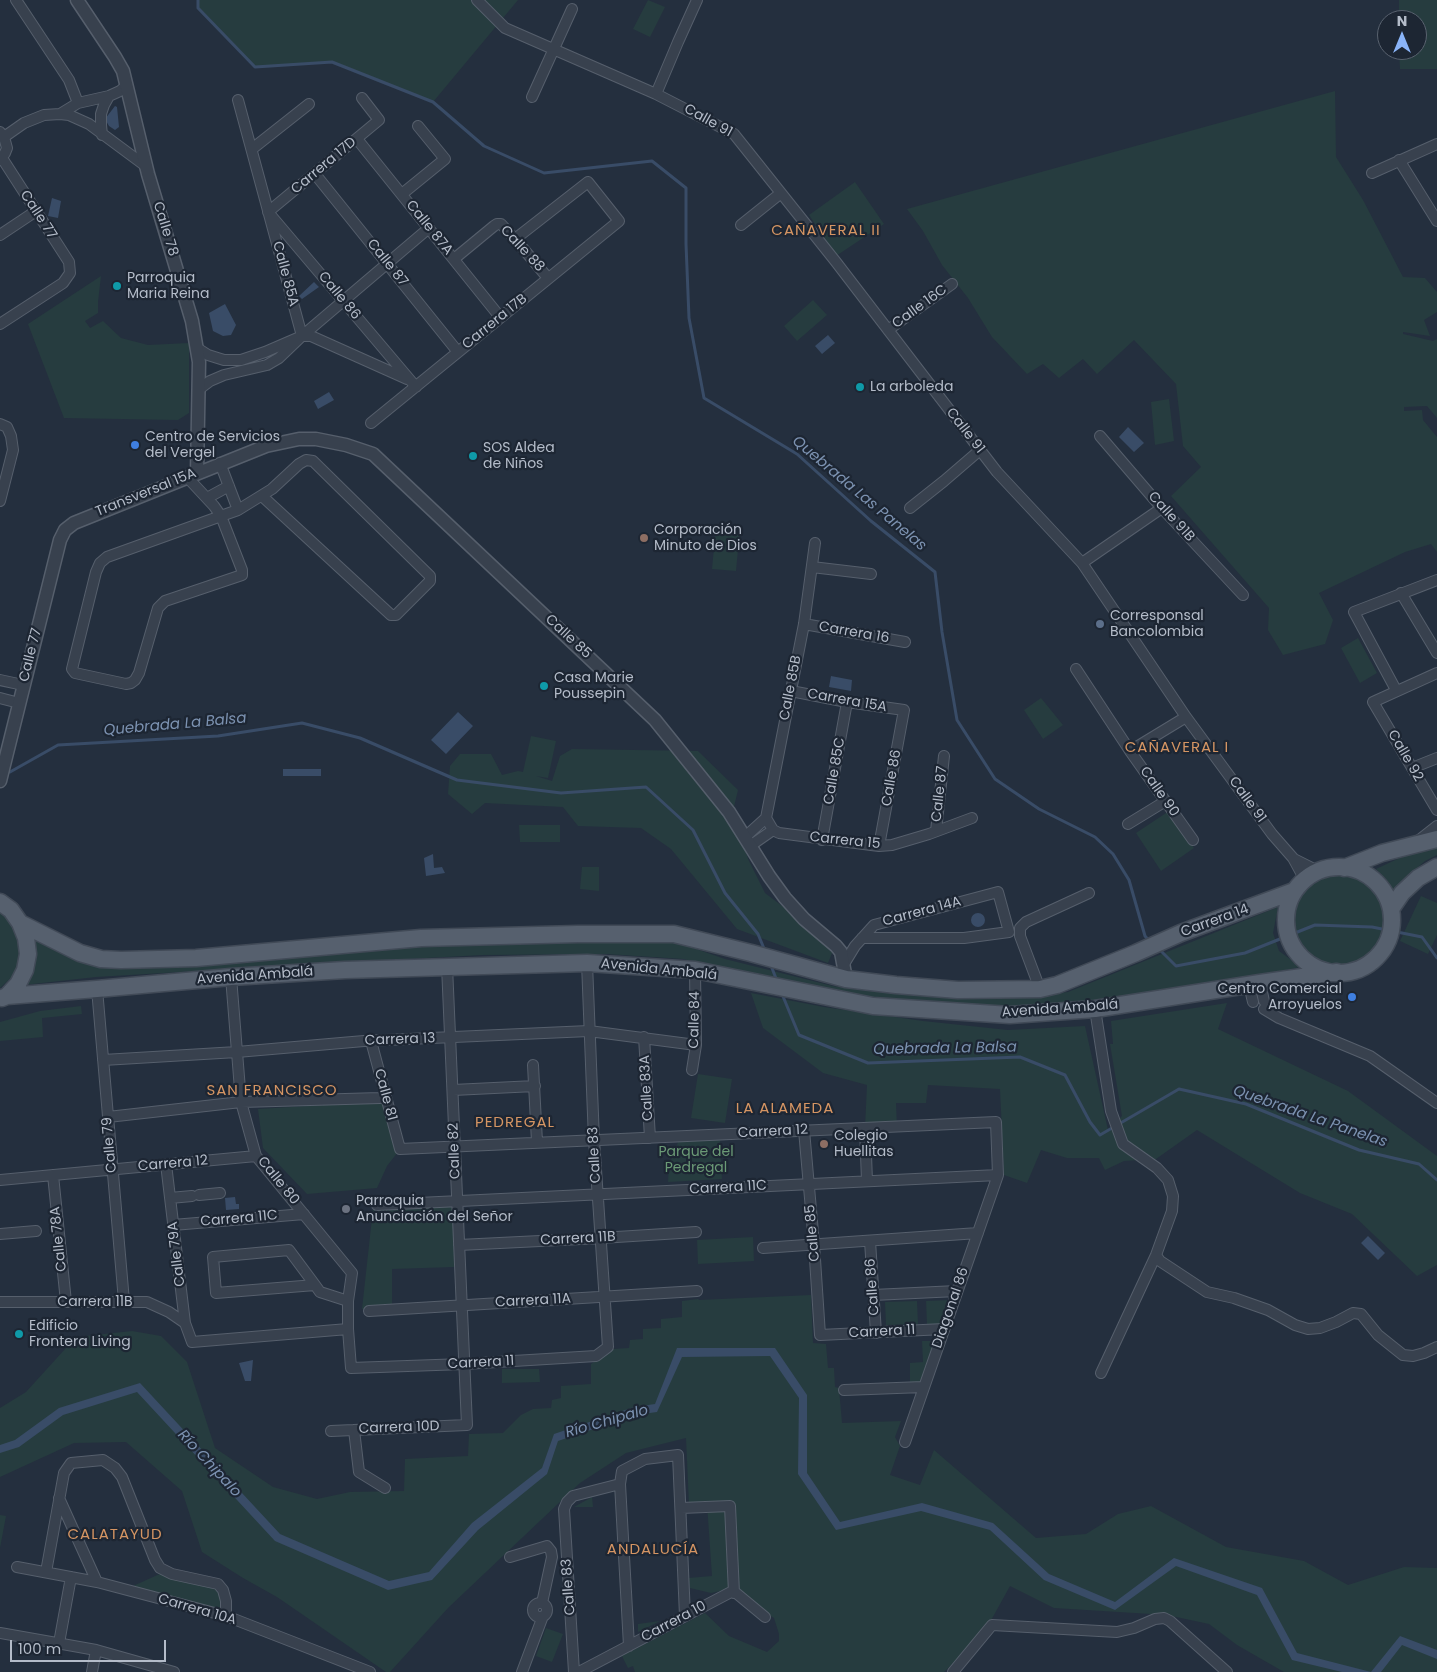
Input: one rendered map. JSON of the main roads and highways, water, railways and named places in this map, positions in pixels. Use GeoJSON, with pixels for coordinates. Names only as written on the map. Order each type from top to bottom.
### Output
{"type":"FeatureCollection","features":[{"type":"Feature","properties":{"kind":"main road"},"geometry":{"type":"LineString","coordinates":[[1344,868],[1382,854],[1437,838]]}},
{"type":"Feature","properties":{"kind":"main road"},"geometry":{"type":"LineString","coordinates":[[1391,914],[1402,893],[1437,867]]}},
{"type":"Feature","properties":{"kind":"main road"},"geometry":{"type":"LineString","coordinates":[[1329,868],[1344,868],[1363,873],[1378,884],[1388,900],[1391,914],[1390,936],[1382,950],[1367,964],[1348,972],[1337,972],[1320,969],[1305,961],[1289,940],[1286,930],[1286,916],[1290,899],[1306,881],[1329,868]]}},
{"type":"Feature","properties":{"kind":"main road","name":"Carrera 14"},"geometry":{"type":"LineString","coordinates":[[1136,954],[1173,936],[1306,881]]}},
{"type":"Feature","properties":{"kind":"main road"},"geometry":{"type":"LineString","coordinates":[[0,902],[11,910],[20,923],[26,938],[28,954],[25,970],[18,984],[3,998]]}},
{"type":"Feature","properties":{"kind":"main road","name":"Avenida Ambalá"},"geometry":{"type":"LineString","coordinates":[[20,923],[80,953],[101,959],[196,958],[421,938],[578,934],[674,934],[801,966],[845,971],[896,985],[958,990],[1040,990],[1136,954]]}},
{"type":"Feature","properties":{"kind":"main road","name":"Avenida Ambalá"},"geometry":{"type":"LineString","coordinates":[[3,998],[231,977],[447,966],[587,963],[695,970],[873,1006],[1010,1015],[1095,1009],[1337,972]]}},
{"type":"Feature","properties":{"kind":"water"},"geometry":{"type":"Polygon","coordinates":[[[115,106],[117,107],[119,127],[115,130],[109,126],[105,119],[115,106]]]}},
{"type":"Feature","properties":{"kind":"water"},"geometry":{"type":"Polygon","coordinates":[[[52,198],[61,201],[58,218],[48,216],[52,198]]]}},
{"type":"Feature","properties":{"kind":"water"},"geometry":{"type":"Polygon","coordinates":[[[314,282],[319,287],[302,299],[299,296],[314,282]]]}},
{"type":"Feature","properties":{"kind":"water"},"geometry":{"type":"Polygon","coordinates":[[[225,304],[236,325],[231,335],[223,336],[213,331],[209,313],[225,304]]]}},
{"type":"Feature","properties":{"kind":"water"},"geometry":{"type":"Polygon","coordinates":[[[828,335],[835,343],[822,354],[815,346],[828,335]]]}},
{"type":"Feature","properties":{"kind":"water"},"geometry":{"type":"Polygon","coordinates":[[[329,392],[334,400],[318,409],[314,401],[329,392]]]}},
{"type":"Feature","properties":{"kind":"water"},"geometry":{"type":"Polygon","coordinates":[[[1128,427],[1144,443],[1134,452],[1119,437],[1128,427]]]}},
{"type":"Feature","properties":{"kind":"water"},"geometry":{"type":"Polygon","coordinates":[[[831,676],[852,680],[851,691],[829,687],[831,676]]]}},
{"type":"Feature","properties":{"kind":"water"},"geometry":{"type":"Polygon","coordinates":[[[458,712],[473,726],[446,754],[431,740],[458,712]]]}},
{"type":"Feature","properties":{"kind":"water"},"geometry":{"type":"Polygon","coordinates":[[[283,769],[321,769],[321,776],[283,776],[283,769]]]}},
{"type":"Feature","properties":{"kind":"water"},"geometry":{"type":"Polygon","coordinates":[[[433,854],[434,868],[442,867],[445,873],[426,876],[424,858],[433,854]]]}},
{"type":"Feature","properties":{"kind":"water"},"geometry":{"type":"Polygon","coordinates":[[[978,913],[983,915],[985,920],[983,925],[978,927],[973,925],[971,920],[973,915],[978,913]]]}},
{"type":"Feature","properties":{"kind":"water"},"geometry":{"type":"Polygon","coordinates":[[[235,1197],[236,1204],[239,1204],[239,1209],[226,1210],[225,1198],[235,1197]]]}},
{"type":"Feature","properties":{"kind":"water"},"geometry":{"type":"Polygon","coordinates":[[[1368,1236],[1385,1253],[1378,1260],[1361,1243],[1368,1236]]]}},
{"type":"Feature","properties":{"kind":"water","name":"Río Chipalo"},"geometry":{"type":"Polygon","coordinates":[[[677,1348],[775,1348],[807,1395],[807,1473],[840,1522],[922,1503],[993,1523],[1049,1574],[1115,1602],[1174,1558],[1262,1588],[1297,1653],[1371,1672],[1342,1672],[1292,1660],[1257,1595],[1176,1566],[1115,1610],[1044,1580],[990,1530],[921,1511],[836,1530],[798,1474],[799,1398],[770,1356],[682,1357],[657,1412],[635,1415],[558,1441],[547,1474],[478,1530],[432,1580],[388,1590],[275,1541],[137,1392],[63,1415],[19,1447],[0,1453],[0,1445],[15,1440],[59,1408],[140,1383],[280,1534],[389,1581],[429,1572],[472,1523],[542,1468],[554,1434],[634,1407],[655,1404],[677,1348]]]}},
{"type":"Feature","properties":{"kind":"water"},"geometry":{"type":"Polygon","coordinates":[[[253,1360],[251,1381],[245,1381],[239,1363],[253,1360]]]}},
{"type":"Feature","properties":{"kind":"water"},"geometry":{"type":"Polygon","coordinates":[[[1400,1636],[1437,1650],[1437,1659],[1402,1645],[1381,1672],[1371,1672],[1400,1636]]]}},
{"type":"Feature","properties":{"kind":"waterway","name":"Quebrada Las Panelas"},"geometry":{"type":"LineString","coordinates":[[198,0],[198,8],[255,67],[332,62],[433,102],[484,146],[544,173],[652,161],[686,188],[689,318],[704,398],[797,454],[871,521],[935,572],[942,632],[957,720],[995,779],[1039,809],[1095,837],[1113,854],[1129,880],[1145,936],[1150,942]]}},
{"type":"Feature","properties":{"kind":"waterway","name":"Quebrada La Balsa"},"geometry":{"type":"LineString","coordinates":[[5,771],[10,772],[58,745],[218,736],[302,723],[360,738],[457,780],[561,793],[646,787],[693,830],[725,893],[758,934],[765,951]]}},
{"type":"Feature","properties":{"kind":"waterway","name":"Quebrada La Panelas"},"geometry":{"type":"LineString","coordinates":[[1159,949],[1176,966],[1245,953],[1315,925],[1372,927],[1422,937],[1437,958]]}},
{"type":"Feature","properties":{"kind":"waterway","name":"Quebrada La Balsa"},"geometry":{"type":"LineString","coordinates":[[770,963],[777,981]]}},
{"type":"Feature","properties":{"kind":"waterway","name":"Quebrada La Panelas"},"geometry":{"type":"LineString","coordinates":[[782,994],[799,1035],[868,1063],[1020,1057],[1065,1075],[1090,1122],[1100,1135],[1179,1089],[1246,1104],[1359,1150],[1419,1164],[1437,1180]]}},
{"type":"Feature","properties":{"kind":"place","name":"Parroquia Maria Reina"},"geometry":{"type":"Point","coordinates":[117,286]}},
{"type":"Feature","properties":{"kind":"place","name":"La arboleda"},"geometry":{"type":"Point","coordinates":[860,387]}},
{"type":"Feature","properties":{"kind":"place","name":"Centro de Servicios del Vergel"},"geometry":{"type":"Point","coordinates":[135,445]}},
{"type":"Feature","properties":{"kind":"place","name":"SOS Aldea de Niños"},"geometry":{"type":"Point","coordinates":[473,456]}},
{"type":"Feature","properties":{"kind":"place","name":"Corporación Minuto de Dios"},"geometry":{"type":"Point","coordinates":[644,538]}},
{"type":"Feature","properties":{"kind":"place","name":"Corresponsal Bancolombia"},"geometry":{"type":"Point","coordinates":[1100,624]}},
{"type":"Feature","properties":{"kind":"place","name":"Casa Marie Poussepin"},"geometry":{"type":"Point","coordinates":[544,686]}},
{"type":"Feature","properties":{"kind":"place","name":"Centro Comercial Arroyuelos"},"geometry":{"type":"Point","coordinates":[1352,997]}},
{"type":"Feature","properties":{"kind":"place","name":"Colegio Huellitas"},"geometry":{"type":"Point","coordinates":[824,1144]}},
{"type":"Feature","properties":{"kind":"place","name":"Parroquia Anunciación del Señor"},"geometry":{"type":"Point","coordinates":[346,1209]}},
{"type":"Feature","properties":{"kind":"place","name":"Edificio Frontera Living"},"geometry":{"type":"Point","coordinates":[19,1334]}},
{"type":"Feature","properties":{"kind":"district","name":"CAÑAVERAL II"},"geometry":{"type":"Point","coordinates":[826,231]}},
{"type":"Feature","properties":{"kind":"district","name":"CAÑAVERAL I"},"geometry":{"type":"Point","coordinates":[1177,748]}},
{"type":"Feature","properties":{"kind":"district","name":"SAN FRANCISCO"},"geometry":{"type":"Point","coordinates":[272,1091]}},
{"type":"Feature","properties":{"kind":"district","name":"LA ALAMEDA"},"geometry":{"type":"Point","coordinates":[785,1109]}},
{"type":"Feature","properties":{"kind":"district","name":"PEDREGAL"},"geometry":{"type":"Point","coordinates":[515,1123]}},
{"type":"Feature","properties":{"kind":"district","name":"CALATAYUD"},"geometry":{"type":"Point","coordinates":[115,1535]}},
{"type":"Feature","properties":{"kind":"district","name":"ANDALUCÍA"},"geometry":{"type":"Point","coordinates":[653,1550]}},
{"type":"Feature","properties":{"kind":"park label","name":"Parque del Pedregal"},"geometry":{"type":"Point","coordinates":[696,1160]}}]}
